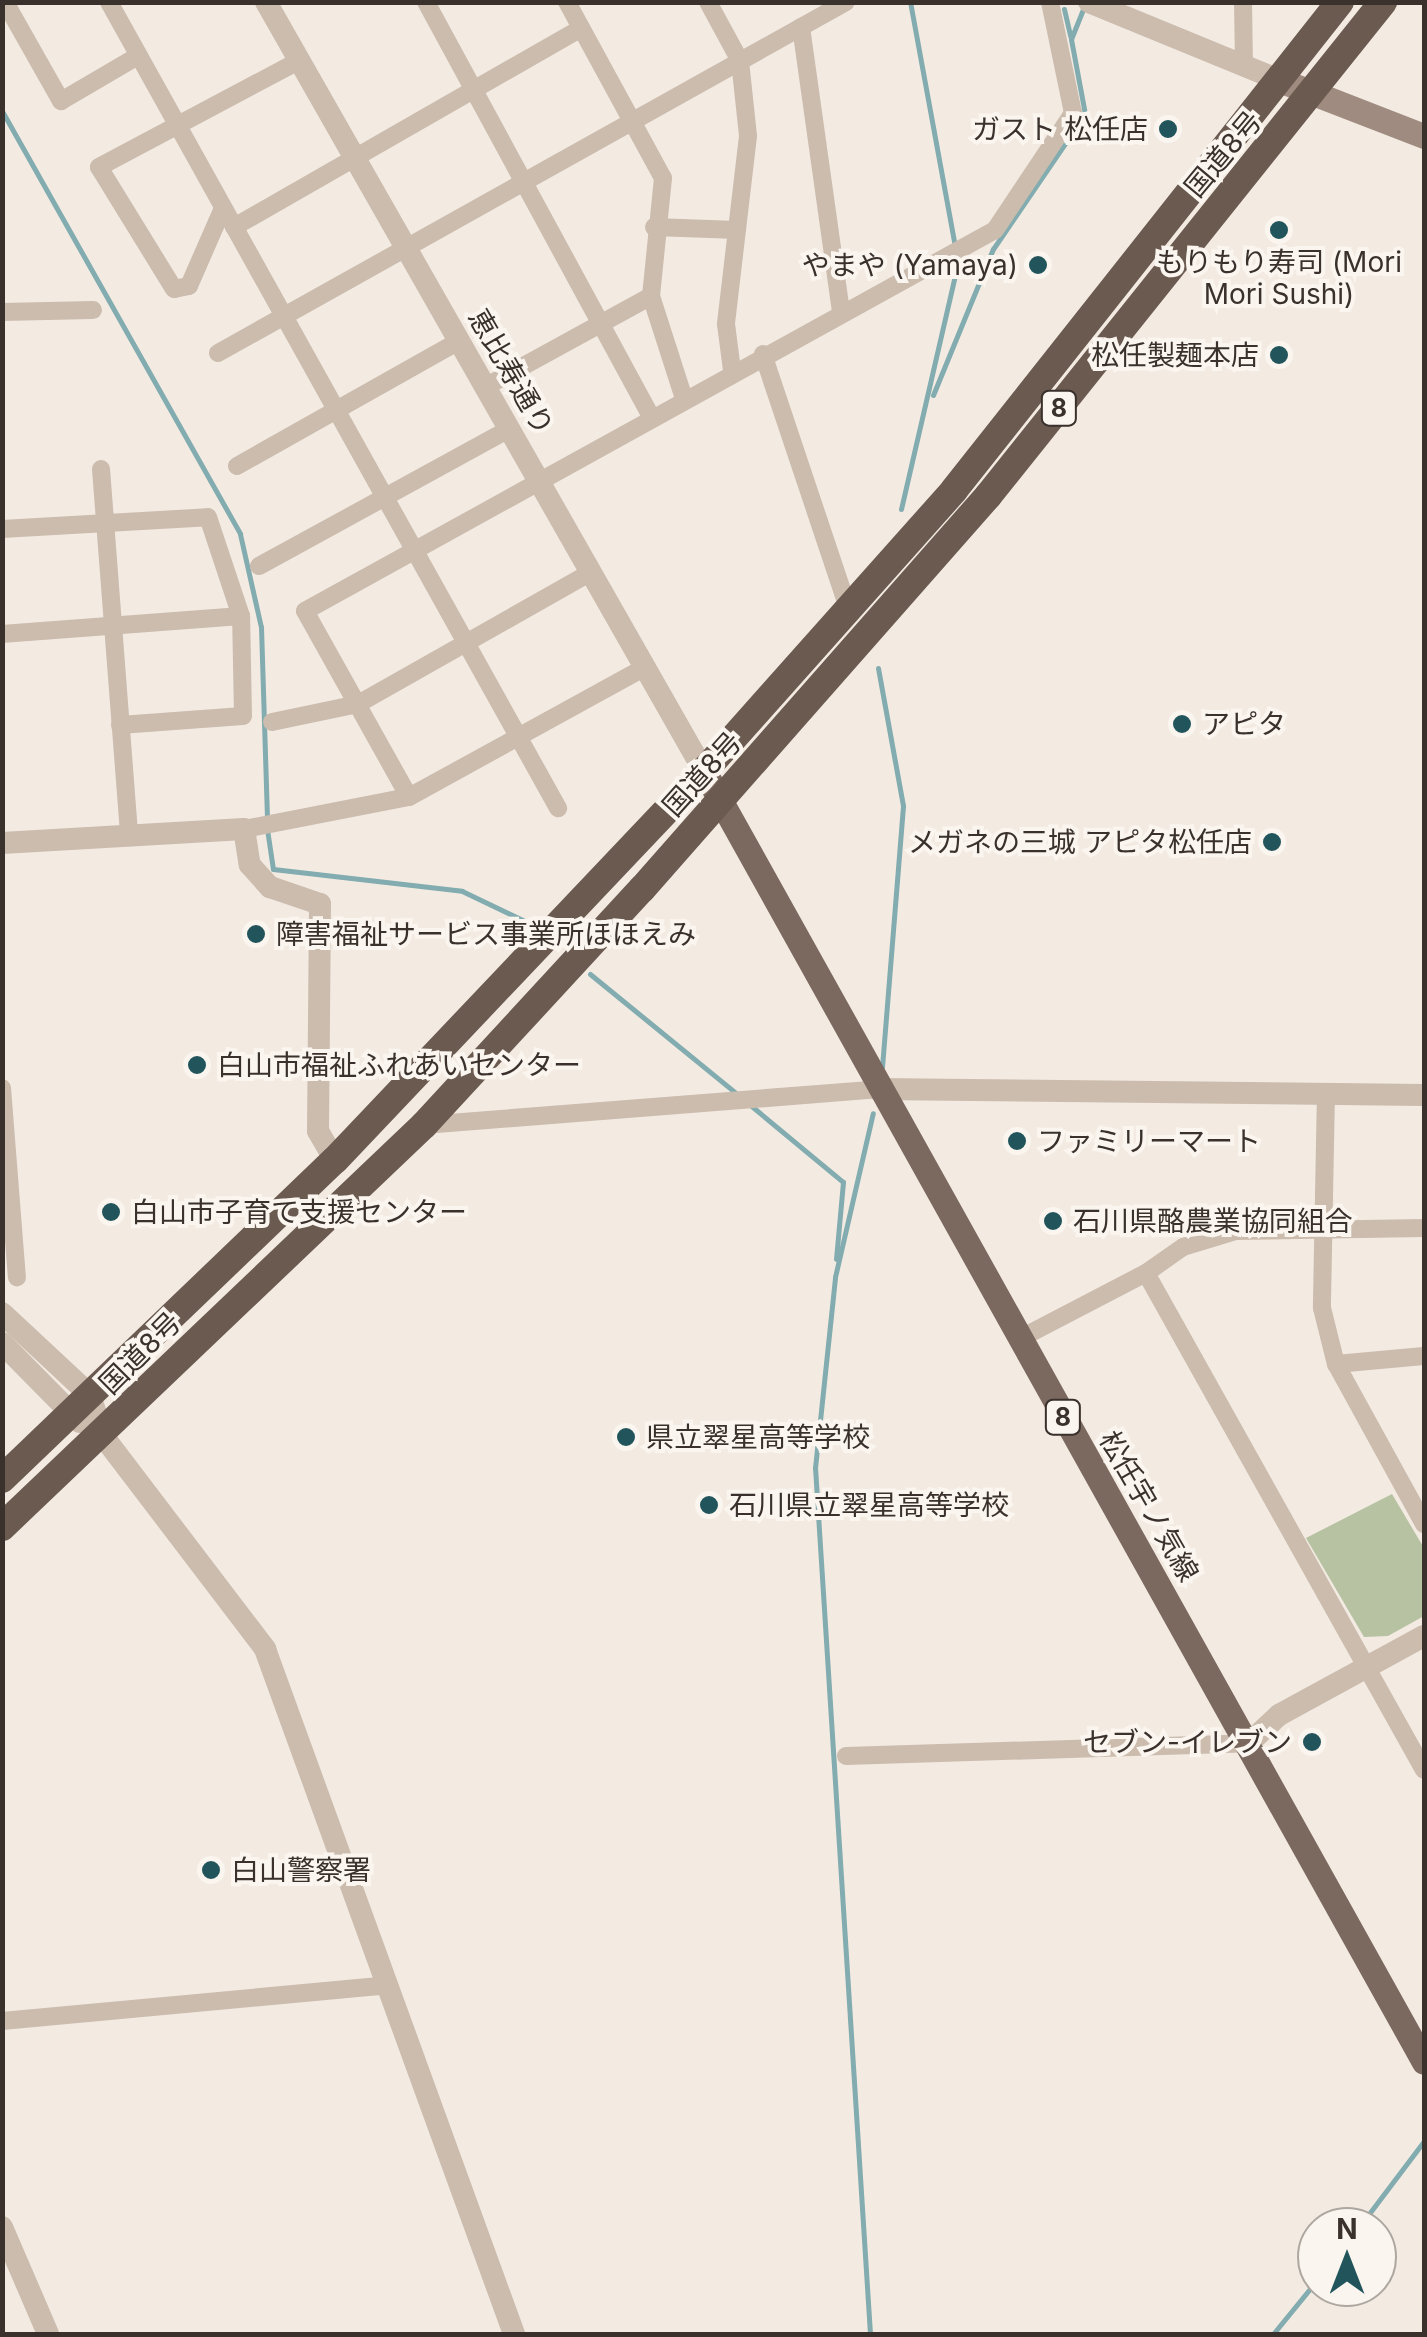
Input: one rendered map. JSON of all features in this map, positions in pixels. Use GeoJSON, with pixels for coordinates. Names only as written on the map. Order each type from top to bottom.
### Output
{"type":"FeatureCollection","features":[{"type":"Feature","properties":{"kind":"highway","name":"国道8号"},"geometry":{"type":"LineString","coordinates":[[2,1479],[335,1160],[704,771],[848,608],[1282,81],[1340,2]]}},
{"type":"Feature","properties":{"kind":"highway","name":"国道8号"},"geometry":{"type":"LineString","coordinates":[[2,1527],[104,1436],[424,1124],[721,802],[988,496],[1318,92],[1384,2]]}},
{"type":"Feature","properties":{"kind":"main road"},"geometry":{"type":"LineString","coordinates":[[1282,81],[1424,136]]}},
{"type":"Feature","properties":{"kind":"main road","name":"松任宇ノ気線"},"geometry":{"type":"LineString","coordinates":[[704,771],[877,1089],[1249,1743],[1424,2062]]}},
{"type":"Feature","properties":{"kind":"street"},"geometry":{"type":"LineString","coordinates":[[5,2],[61,101],[138,56]]}},
{"type":"Feature","properties":{"kind":"street"},"geometry":{"type":"LineString","coordinates":[[109,2],[176,127],[469,640],[558,808]]}},
{"type":"Feature","properties":{"kind":"street","name":"恵比寿通り"},"geometry":{"type":"LineString","coordinates":[[266,2],[704,771]]}},
{"type":"Feature","properties":{"kind":"street"},"geometry":{"type":"LineString","coordinates":[[426,2],[470,91],[652,418]]}},
{"type":"Feature","properties":{"kind":"street"},"geometry":{"type":"LineString","coordinates":[[566,2],[664,178],[654,227],[651,296],[684,398]]}},
{"type":"Feature","properties":{"kind":"street"},"geometry":{"type":"LineString","coordinates":[[708,2],[740,61],[748,136],[726,324],[732,370]]}},
{"type":"Feature","properties":{"kind":"street"},"geometry":{"type":"LineString","coordinates":[[218,353],[846,2]]}},
{"type":"Feature","properties":{"kind":"street"},"geometry":{"type":"LineString","coordinates":[[408,797],[305,611],[959,244],[995,230],[1073,113],[1050,2]]}},
{"type":"Feature","properties":{"kind":"street"},"geometry":{"type":"LineString","coordinates":[[1243,2],[1244,66]]}},
{"type":"Feature","properties":{"kind":"street"},"geometry":{"type":"LineString","coordinates":[[1091,4],[1282,81]]}},
{"type":"Feature","properties":{"kind":"street"},"geometry":{"type":"LineString","coordinates":[[801,27],[841,312]]}},
{"type":"Feature","properties":{"kind":"street"},"geometry":{"type":"LineString","coordinates":[[234,227],[581,28]]}},
{"type":"Feature","properties":{"kind":"street"},"geometry":{"type":"LineString","coordinates":[[223,208],[189,286],[174,290],[100,167],[300,60]]}},
{"type":"Feature","properties":{"kind":"street"},"geometry":{"type":"LineString","coordinates":[[654,227],[737,230]]}},
{"type":"Feature","properties":{"kind":"street"},"geometry":{"type":"LineString","coordinates":[[485,388],[651,296]]}},
{"type":"Feature","properties":{"kind":"street"},"geometry":{"type":"LineString","coordinates":[[2,312],[93,310]]}},
{"type":"Feature","properties":{"kind":"street"},"geometry":{"type":"LineString","coordinates":[[237,466],[459,341]]}},
{"type":"Feature","properties":{"kind":"street"},"geometry":{"type":"LineString","coordinates":[[763,354],[848,608]]}},
{"type":"Feature","properties":{"kind":"street"},"geometry":{"type":"LineString","coordinates":[[259,566],[510,428]]}},
{"type":"Feature","properties":{"kind":"street"},"geometry":{"type":"LineString","coordinates":[[101,470],[129,836]]}},
{"type":"Feature","properties":{"kind":"street"},"geometry":{"type":"LineString","coordinates":[[2,529],[208,516],[241,616],[243,716],[120,724]]}},
{"type":"Feature","properties":{"kind":"street"},"geometry":{"type":"LineString","coordinates":[[272,722],[358,704],[590,573]]}},
{"type":"Feature","properties":{"kind":"street"},"geometry":{"type":"LineString","coordinates":[[2,634],[241,616]]}},
{"type":"Feature","properties":{"kind":"street"},"geometry":{"type":"LineString","coordinates":[[2,843],[259,827],[408,797],[644,668]]}},
{"type":"Feature","properties":{"kind":"street"},"geometry":{"type":"LineString","coordinates":[[259,827],[250,865],[270,888],[320,904],[318,1131],[335,1160]]}},
{"type":"Feature","properties":{"kind":"street"},"geometry":{"type":"LineString","coordinates":[[2,1088],[5,1165],[17,1277]]}},
{"type":"Feature","properties":{"kind":"street"},"geometry":{"type":"LineString","coordinates":[[424,1124],[877,1089],[1424,1095]]}},
{"type":"Feature","properties":{"kind":"street"},"geometry":{"type":"LineString","coordinates":[[1326,1092],[1322,1308],[1336,1364],[1424,1524]]}},
{"type":"Feature","properties":{"kind":"street"},"geometry":{"type":"LineString","coordinates":[[1019,1339],[1146,1273],[1183,1247],[1236,1231],[1424,1228]]}},
{"type":"Feature","properties":{"kind":"street"},"geometry":{"type":"LineString","coordinates":[[1146,1273],[1424,1770]]}},
{"type":"Feature","properties":{"kind":"street"},"geometry":{"type":"LineString","coordinates":[[2,1313],[90,1395],[104,1436],[264,1649],[514,2334]]}},
{"type":"Feature","properties":{"kind":"street"},"geometry":{"type":"LineString","coordinates":[[2,1343],[68,1416],[104,1436]]}},
{"type":"Feature","properties":{"kind":"street"},"geometry":{"type":"LineString","coordinates":[[1336,1364],[1424,1356]]}},
{"type":"Feature","properties":{"kind":"street"},"geometry":{"type":"LineString","coordinates":[[846,1756],[1249,1743],[1279,1715],[1424,1636]]}},
{"type":"Feature","properties":{"kind":"street"},"geometry":{"type":"LineString","coordinates":[[2,2020],[387,1985]]}},
{"type":"Feature","properties":{"kind":"street"},"geometry":{"type":"LineString","coordinates":[[2,2226],[48,2334]]}},
{"type":"Feature","properties":{"kind":"green space"},"geometry":{"type":"Polygon","coordinates":[[[1392,1494],[1424,1548],[1424,1616],[1388,1636],[1364,1637],[1306,1538],[1392,1494]]]}},
{"type":"Feature","properties":{"kind":"waterway"},"geometry":{"type":"LineString","coordinates":[[901,509],[958,263],[910,2]]}},
{"type":"Feature","properties":{"kind":"waterway"},"geometry":{"type":"LineString","coordinates":[[933,395],[993,249],[1085,114],[1071,39],[1084,6]]}},
{"type":"Feature","properties":{"kind":"waterway"},"geometry":{"type":"LineString","coordinates":[[1064,9],[1070,36]]}},
{"type":"Feature","properties":{"kind":"waterway"},"geometry":{"type":"LineString","coordinates":[[2,111],[240,534],[261,627],[267,818]]}},
{"type":"Feature","properties":{"kind":"waterway"},"geometry":{"type":"LineString","coordinates":[[878,668],[903,806],[882,1067]]}},
{"type":"Feature","properties":{"kind":"waterway"},"geometry":{"type":"LineString","coordinates":[[267,829],[273,869],[462,891],[525,921]]}},
{"type":"Feature","properties":{"kind":"waterway"},"geometry":{"type":"LineString","coordinates":[[590,974],[737,1094]]}},
{"type":"Feature","properties":{"kind":"waterway"},"geometry":{"type":"LineString","coordinates":[[749,1104],[843,1182],[836,1259]]}},
{"type":"Feature","properties":{"kind":"waterway"},"geometry":{"type":"LineString","coordinates":[[870,2334],[815,1468],[835,1277],[873,1113]]}},
{"type":"Feature","properties":{"kind":"waterway"},"geometry":{"type":"LineString","coordinates":[[1374,2207],[1424,2141]]}},
{"type":"Feature","properties":{"kind":"waterway"},"geometry":{"type":"LineString","coordinates":[[1273,2334],[1297,2305]]}},
{"type":"Feature","properties":{"kind":"place","name":"ガスト 松任店"},"geometry":{"type":"Point","coordinates":[1168,129]}},
{"type":"Feature","properties":{"kind":"place","name":"もりもり寿司 (Mori Mori Sushi)"},"geometry":{"type":"Point","coordinates":[1279,230]}},
{"type":"Feature","properties":{"kind":"place","name":"やまや (Yamaya)"},"geometry":{"type":"Point","coordinates":[1038,265]}},
{"type":"Feature","properties":{"kind":"place","name":"松任製麺本店"},"geometry":{"type":"Point","coordinates":[1279,355]}},
{"type":"Feature","properties":{"kind":"place","name":"アピタ"},"geometry":{"type":"Point","coordinates":[1182,724]}},
{"type":"Feature","properties":{"kind":"place","name":"メガネの三城 アピタ松任店"},"geometry":{"type":"Point","coordinates":[1272,842]}},
{"type":"Feature","properties":{"kind":"place","name":"障害福祉サービス事業所ほほえみ"},"geometry":{"type":"Point","coordinates":[256,934]}},
{"type":"Feature","properties":{"kind":"place","name":"白山市福祉ふれあいセンター"},"geometry":{"type":"Point","coordinates":[197,1065]}},
{"type":"Feature","properties":{"kind":"place","name":"ファミリーマート"},"geometry":{"type":"Point","coordinates":[1017,1141]}},
{"type":"Feature","properties":{"kind":"place","name":"白山市子育て支援センター"},"geometry":{"type":"Point","coordinates":[111,1212]}},
{"type":"Feature","properties":{"kind":"place","name":"石川県酪農業協同組合"},"geometry":{"type":"Point","coordinates":[1053,1221]}},
{"type":"Feature","properties":{"kind":"place","name":"県立翠星高等学校"},"geometry":{"type":"Point","coordinates":[626,1437]}},
{"type":"Feature","properties":{"kind":"place","name":"石川県立翠星高等学校"},"geometry":{"type":"Point","coordinates":[709,1505]}},
{"type":"Feature","properties":{"kind":"place","name":"セブン-イレブン"},"geometry":{"type":"Point","coordinates":[1312,1742]}},
{"type":"Feature","properties":{"kind":"place","name":"白山警察署"},"geometry":{"type":"Point","coordinates":[211,1870]}}]}
